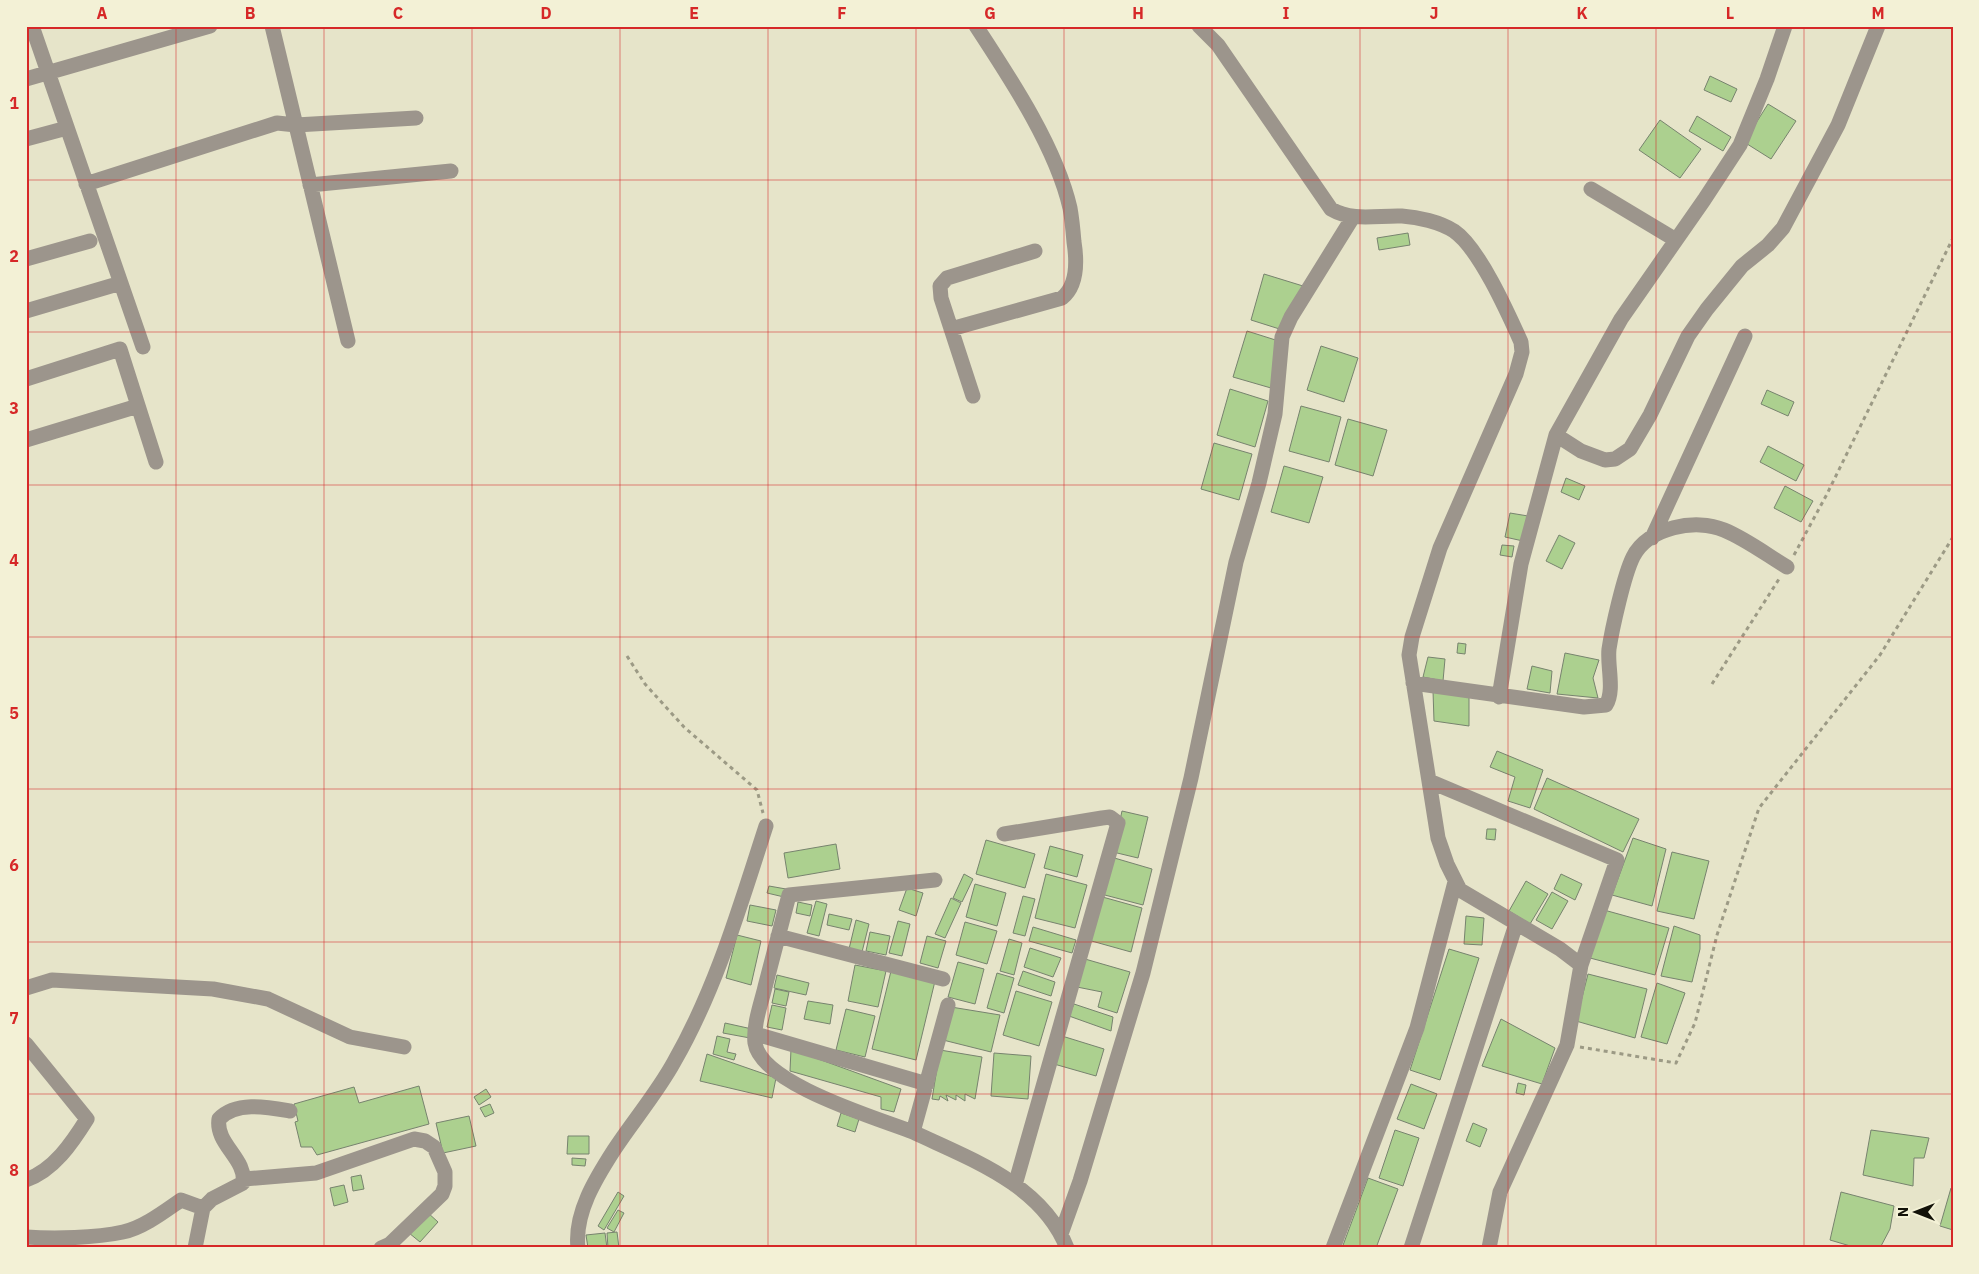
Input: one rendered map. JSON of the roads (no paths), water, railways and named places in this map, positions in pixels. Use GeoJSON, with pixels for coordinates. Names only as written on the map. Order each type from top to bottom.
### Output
{"type":"FeatureCollection","features":[{"type":"Feature","properties":{"kind":"street"},"geometry":{"type":"LineString","coordinates":[[32,26],[143,347]]}},
{"type":"Feature","properties":{"kind":"street"},"geometry":{"type":"LineString","coordinates":[[26,79],[210,26]]}},
{"type":"Feature","properties":{"kind":"street"},"geometry":{"type":"LineString","coordinates":[[272,26],[348,341]]}},
{"type":"Feature","properties":{"kind":"street"},"geometry":{"type":"LineString","coordinates":[[951,329],[1062,298],[1070,288],[1076,266],[1070,208],[1061,179],[1025,106],[976,26]]}},
{"type":"Feature","properties":{"kind":"street"},"geometry":{"type":"LineString","coordinates":[[1199,26],[1218,44],[1324,202],[1339,214],[1353,217],[1403,216],[1422,219],[1453,231],[1468,244],[1521,342],[1522,352],[1516,374],[1440,548],[1412,636],[1409,655],[1438,838],[1455,882],[1460,890],[1560,949],[1581,965]]}},
{"type":"Feature","properties":{"kind":"street"},"geometry":{"type":"LineString","coordinates":[[1499,697],[1521,564],[1556,435],[1621,319],[1740,145],[1767,79],[1785,26]]}},
{"type":"Feature","properties":{"kind":"street"},"geometry":{"type":"LineString","coordinates":[[1556,435],[1581,451],[1605,460],[1615,459],[1630,449],[1650,415],[1688,336],[1742,266],[1768,245],[1782,228],[1838,125],[1878,26]]}},
{"type":"Feature","properties":{"kind":"street"},"geometry":{"type":"LineString","coordinates":[[86,184],[277,123],[296,124],[416,118]]}},
{"type":"Feature","properties":{"kind":"street"},"geometry":{"type":"LineString","coordinates":[[26,139],[67,128]]}},
{"type":"Feature","properties":{"kind":"street"},"geometry":{"type":"LineString","coordinates":[[310,185],[451,171]]}},
{"type":"Feature","properties":{"kind":"street"},"geometry":{"type":"LineString","coordinates":[[1591,189],[1676,240]]}},
{"type":"Feature","properties":{"kind":"street"},"geometry":{"type":"LineString","coordinates":[[1064,1241],[1080,1181],[1143,973],[1191,778],[1236,562],[1259,483],[1275,414],[1282,337],[1291,317],[1353,217]]}},
{"type":"Feature","properties":{"kind":"street"},"geometry":{"type":"LineString","coordinates":[[26,259],[90,241]]}},
{"type":"Feature","properties":{"kind":"street"},"geometry":{"type":"LineString","coordinates":[[973,396],[939,291],[942,282],[947,278],[1035,251]]}},
{"type":"Feature","properties":{"kind":"street"},"geometry":{"type":"LineString","coordinates":[[26,311],[121,283]]}},
{"type":"Feature","properties":{"kind":"street"},"geometry":{"type":"LineString","coordinates":[[1652,538],[1745,336]]}},
{"type":"Feature","properties":{"kind":"street"},"geometry":{"type":"LineString","coordinates":[[26,378],[120,348],[156,462]]}},
{"type":"Feature","properties":{"kind":"street"},"geometry":{"type":"LineString","coordinates":[[26,440],[138,406]]}},
{"type":"Feature","properties":{"kind":"street"},"geometry":{"type":"LineString","coordinates":[[1413,683],[1499,697],[1584,707],[1606,706],[1610,691],[1610,648],[1626,578],[1633,557],[1641,546],[1652,538],[1675,528],[1693,524],[1706,525],[1725,530],[1787,567]]}},
{"type":"Feature","properties":{"kind":"street"},"geometry":{"type":"LineString","coordinates":[[1429,781],[1617,860],[1586,946],[1567,1045],[1500,1192],[1489,1248]]}},
{"type":"Feature","properties":{"kind":"street"},"geometry":{"type":"LineString","coordinates":[[1004,834],[1110,817],[1118,823],[1015,1185]]}},
{"type":"Feature","properties":{"kind":"street"},"geometry":{"type":"LineString","coordinates":[[578,1248],[577,1239],[583,1211],[597,1176],[674,1064],[700,1010],[737,916],[766,826]]}},
{"type":"Feature","properties":{"kind":"street"},"geometry":{"type":"LineString","coordinates":[[935,880],[789,895],[757,1021],[755,1043],[759,1054],[784,1078],[804,1090],[913,1132],[977,1163],[1015,1185],[1050,1216],[1064,1241]]}},
{"type":"Feature","properties":{"kind":"street"},"geometry":{"type":"LineString","coordinates":[[1333,1248],[1417,1028],[1455,882]]}},
{"type":"Feature","properties":{"kind":"street"},"geometry":{"type":"LineString","coordinates":[[1411,1248],[1516,924]]}},
{"type":"Feature","properties":{"kind":"street"},"geometry":{"type":"LineString","coordinates":[[778,936],[943,979]]}},
{"type":"Feature","properties":{"kind":"street"},"geometry":{"type":"LineString","coordinates":[[1560,949],[1586,946]]}},
{"type":"Feature","properties":{"kind":"street"},"geometry":{"type":"LineString","coordinates":[[26,988],[52,980],[213,989],[268,999],[350,1037],[404,1047]]}},
{"type":"Feature","properties":{"kind":"street"},"geometry":{"type":"LineString","coordinates":[[913,1132],[948,1005]]}},
{"type":"Feature","properties":{"kind":"street"},"geometry":{"type":"LineString","coordinates":[[756,1034],[927,1084]]}},
{"type":"Feature","properties":{"kind":"street"},"geometry":{"type":"LineString","coordinates":[[26,1044],[87,1119],[69,1147],[39,1175],[26,1180]]}},
{"type":"Feature","properties":{"kind":"street"},"geometry":{"type":"LineString","coordinates":[[194,1248],[203,1208],[212,1199],[243,1183],[244,1179],[242,1171],[219,1133],[219,1119],[226,1112],[235,1108],[253,1107],[290,1111]]}},
{"type":"Feature","properties":{"kind":"street"},"geometry":{"type":"LineString","coordinates":[[244,1179],[316,1173],[414,1139],[425,1141],[434,1147],[445,1172],[442,1194],[390,1244],[381,1248]]}},
{"type":"Feature","properties":{"kind":"street"},"geometry":{"type":"LineString","coordinates":[[26,1237],[67,1237],[125,1232],[164,1212],[181,1200],[203,1208]]}}]}
